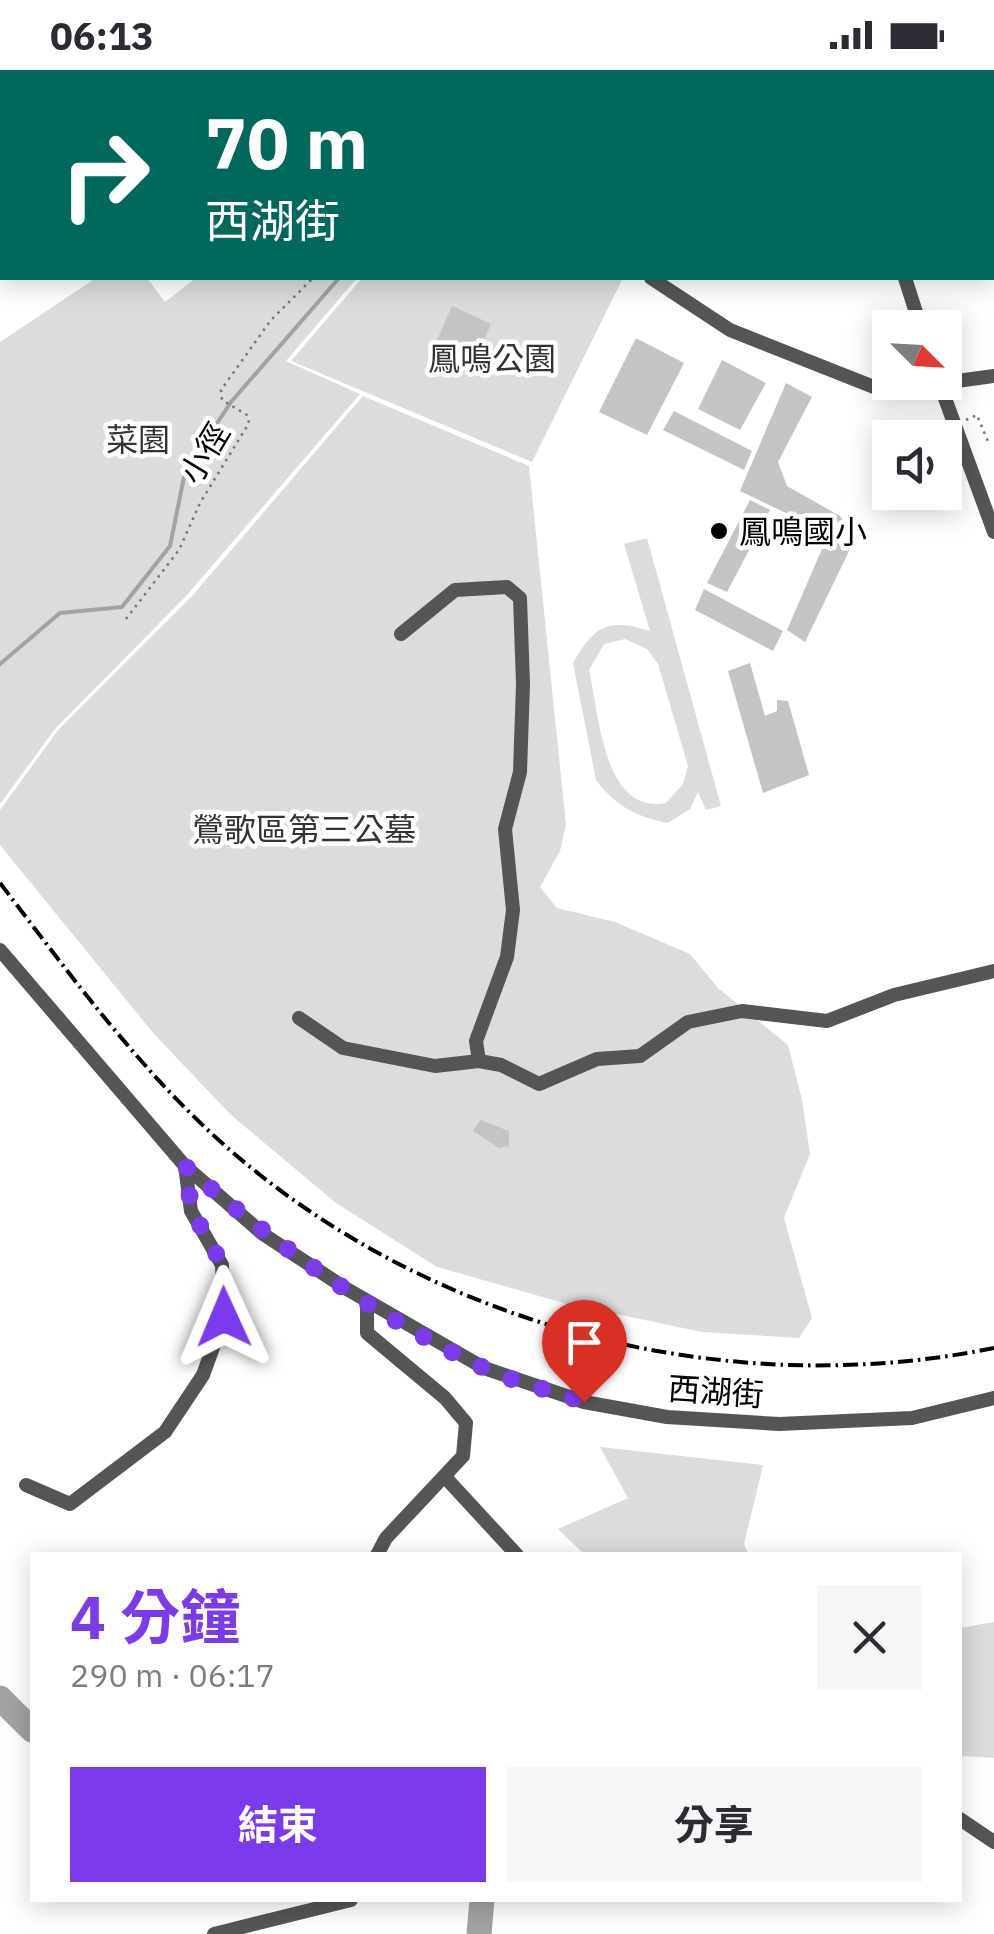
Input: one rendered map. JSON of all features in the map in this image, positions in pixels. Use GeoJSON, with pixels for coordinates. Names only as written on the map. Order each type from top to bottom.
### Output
{"type":"FeatureCollection","features":[{"type":"Feature","properties":{"kind":"street"},"geometry":{"type":"LineString","coordinates":[[654,280],[730,330],[872,386]]}},
{"type":"Feature","properties":{"kind":"street"},"geometry":{"type":"LineString","coordinates":[[905,280],[915,310]]}},
{"type":"Feature","properties":{"kind":"street"},"geometry":{"type":"LineString","coordinates":[[962,381],[994,376]]}},
{"type":"Feature","properties":{"kind":"street"},"geometry":{"type":"LineString","coordinates":[[946,400],[994,532]]}},
{"type":"Feature","properties":{"kind":"street"},"geometry":{"type":"LineString","coordinates":[[401,634],[455,590],[507,588],[520,598],[520,772],[506,829],[513,910],[508,957],[476,1041],[479,1061]]}},
{"type":"Feature","properties":{"kind":"street","name":"西湖街"},"geometry":{"type":"LineString","coordinates":[[0,950],[185,1166],[264,1234],[367,1301],[484,1368],[584,1402],[666,1417],[780,1424],[912,1418],[994,1398]]}},
{"type":"Feature","properties":{"kind":"street"},"geometry":{"type":"LineString","coordinates":[[299,1018],[343,1048],[377,1058],[435,1066],[479,1061],[501,1066],[539,1084],[598,1059],[640,1056],[688,1022],[742,1011],[826,1021],[894,995],[994,971]]}},
{"type":"Feature","properties":{"kind":"street"},"geometry":{"type":"LineString","coordinates":[[26,1485],[70,1504],[164,1432],[203,1374],[224,1317],[222,1264],[192,1211],[185,1166]]}},
{"type":"Feature","properties":{"kind":"street"},"geometry":{"type":"LineString","coordinates":[[367,1301],[367,1333],[445,1398],[466,1423],[463,1456],[386,1538],[379,1552]]}},
{"type":"Feature","properties":{"kind":"street"},"geometry":{"type":"LineString","coordinates":[[444,1477],[514,1552]]}},
{"type":"Feature","properties":{"kind":"street"},"geometry":{"type":"LineString","coordinates":[[962,1820],[994,1842]]}},
{"type":"Feature","properties":{"kind":"street"},"geometry":{"type":"LineString","coordinates":[[214,1934],[343,1902]]}},
{"type":"Feature","properties":{"kind":"path","name":"小徑"},"geometry":{"type":"LineString","coordinates":[[126,619],[179,550],[200,503],[249,423],[248,416],[222,400],[221,390],[271,320],[311,280]]}},
{"type":"Feature","properties":{"kind":"path"},"geometry":{"type":"LineString","coordinates":[[962,421],[977,415],[989,444]]}},
{"type":"Feature","properties":{"kind":"green space","name":"菜園"},"geometry":{"type":"Polygon","coordinates":[[[93,280],[148,280],[165,302],[193,280],[355,280],[286,361],[360,394],[187,595],[55,729],[0,804],[0,342],[93,280]]]}},
{"type":"Feature","properties":{"kind":"green space","name":"鳳鳴公園"},"geometry":{"type":"Polygon","coordinates":[[[360,280],[622,280],[532,462],[291,361],[360,280]]]}},
{"type":"Feature","properties":{"kind":"green space","name":"鶯歌區第三公墓"},"geometry":{"type":"Polygon","coordinates":[[[363,396],[529,466],[566,825],[560,851],[540,887],[557,908],[615,922],[690,954],[718,988],[788,1045],[810,1154],[784,1218],[812,1318],[799,1338],[702,1332],[564,1303],[437,1267],[336,1203],[231,1115],[154,1034],[0,845],[0,810],[58,730],[192,596],[363,396]]]}},
{"type":"Feature","properties":{"kind":"green space"},"geometry":{"type":"Polygon","coordinates":[[[647,538],[721,806],[706,810],[698,792],[690,809],[668,823],[628,809],[596,780],[573,663],[588,640],[604,628],[623,625],[650,631],[624,544],[647,538]],[[625,639],[604,644],[589,670],[601,734],[617,778],[629,793],[645,802],[666,803],[683,784],[688,766],[658,664],[647,649],[625,639]]]}},
{"type":"Feature","properties":{"kind":"green space"},"geometry":{"type":"Polygon","coordinates":[[[600,1447],[763,1465],[744,1544],[748,1552],[582,1552],[558,1529],[628,1498],[600,1447]]]}},
{"type":"Feature","properties":{"kind":"green space"},"geometry":{"type":"Polygon","coordinates":[[[994,1622],[994,1758],[962,1756],[962,1628],[994,1622]]]}},
{"type":"Feature","properties":{"kind":"building"},"geometry":{"type":"Polygon","coordinates":[[[452,306],[491,324],[469,374],[459,370],[457,376],[442,369],[445,363],[430,356],[452,306]]]}},
{"type":"Feature","properties":{"kind":"building"},"geometry":{"type":"Polygon","coordinates":[[[636,338],[684,363],[647,435],[599,412],[636,338]]]}},
{"type":"Feature","properties":{"kind":"building"},"geometry":{"type":"Polygon","coordinates":[[[722,360],[766,383],[740,430],[698,409],[722,360]]]}},
{"type":"Feature","properties":{"kind":"building"},"geometry":{"type":"Polygon","coordinates":[[[786,383],[812,397],[778,462],[787,486],[840,516],[846,525],[840,539],[740,491],[786,383]]]}},
{"type":"Feature","properties":{"kind":"building"},"geometry":{"type":"Polygon","coordinates":[[[674,411],[752,451],[744,470],[663,430],[674,411]]]}},
{"type":"Feature","properties":{"kind":"building"},"geometry":{"type":"Polygon","coordinates":[[[750,500],[770,510],[727,592],[707,583],[750,500]]]}},
{"type":"Feature","properties":{"kind":"building"},"geometry":{"type":"Polygon","coordinates":[[[828,535],[851,547],[805,642],[787,630],[828,535]]]}},
{"type":"Feature","properties":{"kind":"building"},"geometry":{"type":"Polygon","coordinates":[[[704,589],[783,631],[773,651],[695,610],[704,589]]]}},
{"type":"Feature","properties":{"kind":"building"},"geometry":{"type":"Polygon","coordinates":[[[750,663],[765,716],[777,711],[777,700],[788,701],[809,775],[763,793],[728,671],[750,663]]]}},
{"type":"Feature","properties":{"kind":"building"},"geometry":{"type":"Polygon","coordinates":[[[480,1120],[509,1131],[509,1146],[499,1148],[473,1131],[480,1120]]]}},
{"type":"Feature","properties":{"kind":"waterway"},"geometry":{"type":"LineString","coordinates":[[0,664],[60,613],[122,607],[170,546],[185,472],[231,402],[337,280]]}},
{"type":"Feature","properties":{"kind":"waterway"},"geometry":{"type":"LineString","coordinates":[[0,1698],[30,1728]]}},
{"type":"Feature","properties":{"kind":"waterway"},"geometry":{"type":"LineString","coordinates":[[479,1934],[482,1902]]}},
{"type":"Feature","properties":{"kind":"railway"},"geometry":{"type":"LineString","coordinates":[[0,883],[105,1018],[191,1114],[303,1207],[391,1260],[485,1303],[584,1335],[685,1356],[788,1365],[892,1362],[994,1348]]}},
{"type":"Feature","properties":{"kind":"place","name":"鳳鳴國小"},"geometry":{"type":"Point","coordinates":[719,531]}},
{"type":"Feature","properties":{"kind":"route"},"geometry":{"type":"LineString","coordinates":[[224,1317],[222,1264],[192,1211],[185,1166],[264,1234],[345,1288],[484,1368],[584,1402]]}}]}
